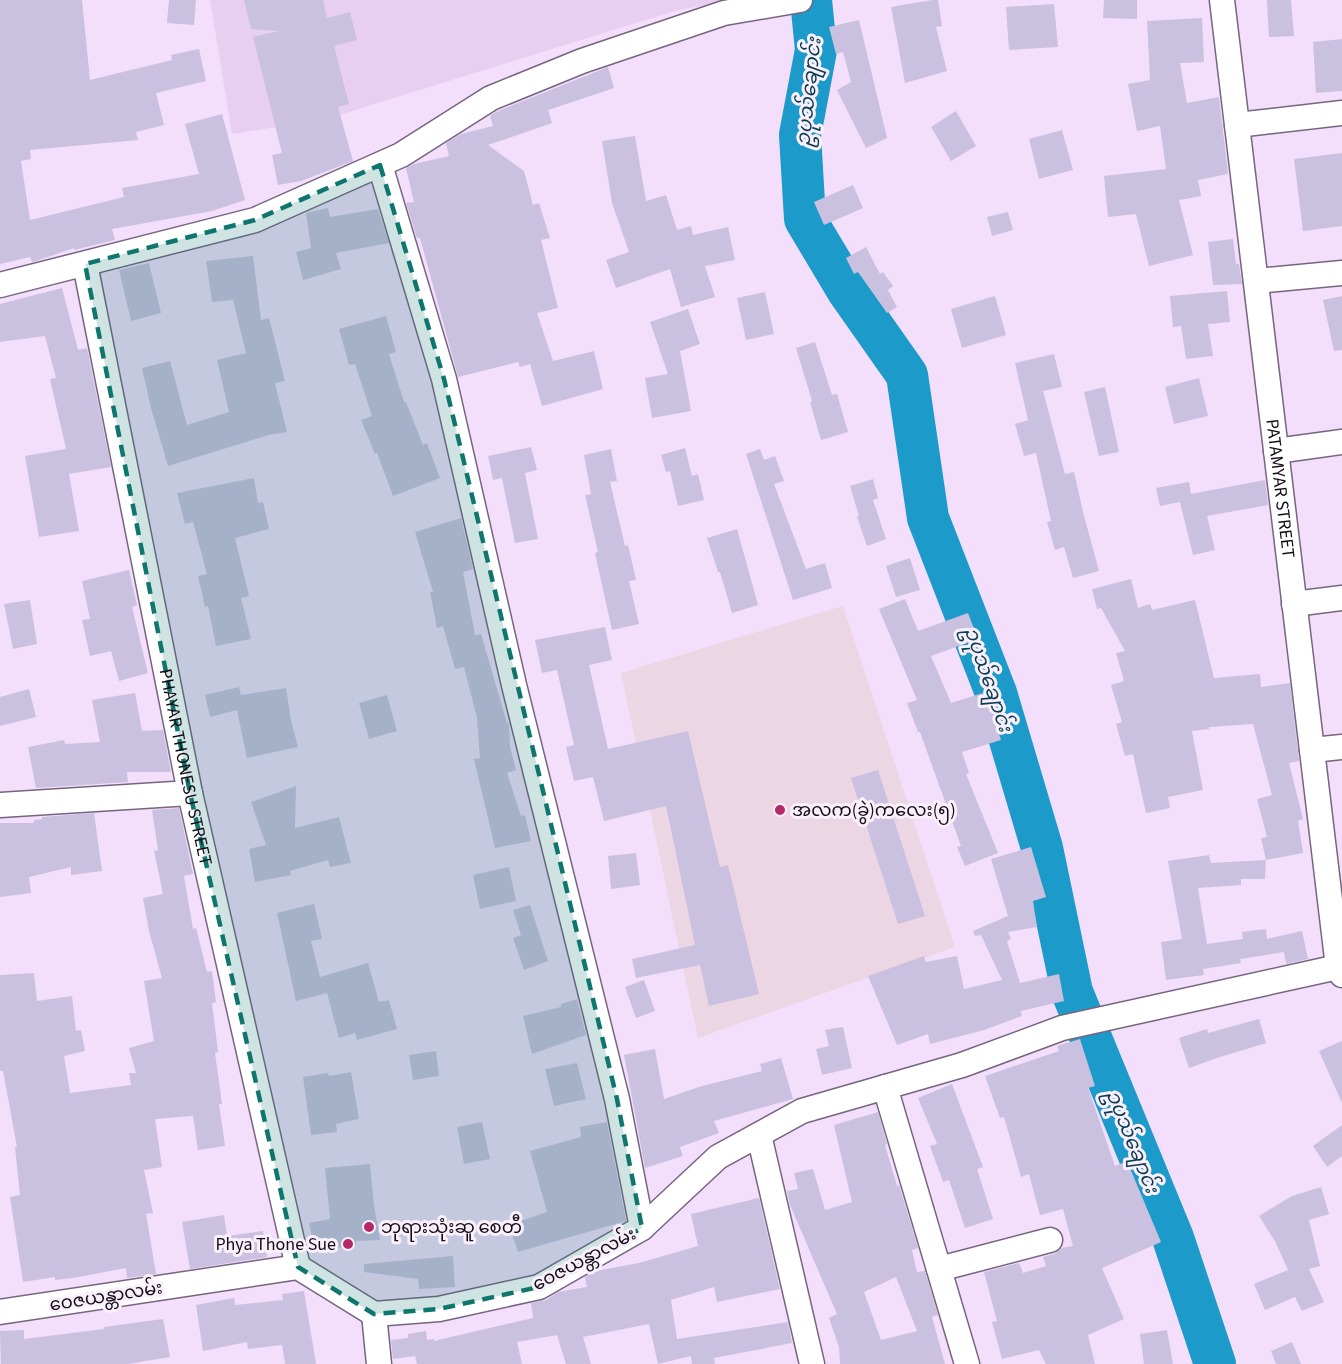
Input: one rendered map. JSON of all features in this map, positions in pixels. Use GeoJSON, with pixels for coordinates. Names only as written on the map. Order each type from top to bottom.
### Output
{"type":"FeatureCollection","features":[{"type":"Feature","properties":{"kind":"street"},"geometry":{"type":"LineString","coordinates":[[0,285],[255,220],[401,155],[491,98],[582,61],[724,13],[800,0]]}},
{"type":"Feature","properties":{"kind":"street","name":"PATAMYAR STREET"},"geometry":{"type":"LineString","coordinates":[[1222,0],[1312,750],[1337,917],[1340,971]]}},
{"type":"Feature","properties":{"kind":"street"},"geometry":{"type":"LineString","coordinates":[[1237,125],[1342,112]]}},
{"type":"Feature","properties":{"kind":"street"},"geometry":{"type":"LineString","coordinates":[[380,165],[444,379],[514,685],[617,1100],[642,1228]]}},
{"type":"Feature","properties":{"kind":"street","name":"PHAYAR THONESU STREET"},"geometry":{"type":"LineString","coordinates":[[85,264],[190,793],[298,1267]]}},
{"type":"Feature","properties":{"kind":"street"},"geometry":{"type":"LineString","coordinates":[[1256,281],[1342,273]]}},
{"type":"Feature","properties":{"kind":"street"},"geometry":{"type":"LineString","coordinates":[[1276,451],[1342,442]]}},
{"type":"Feature","properties":{"kind":"street"},"geometry":{"type":"LineString","coordinates":[[1294,604],[1342,598]]}},
{"type":"Feature","properties":{"kind":"street"},"geometry":{"type":"LineString","coordinates":[[1312,750],[1342,747]]}},
{"type":"Feature","properties":{"kind":"street"},"geometry":{"type":"LineString","coordinates":[[0,805],[190,793]]}},
{"type":"Feature","properties":{"kind":"street","name":"ဝေဇယန္တာလမ်း"},"geometry":{"type":"LineString","coordinates":[[374,1314],[439,1309],[539,1287],[642,1228],[718,1157],[802,1111],[962,1065],[1062,1028],[1340,971]]}},
{"type":"Feature","properties":{"kind":"street"},"geometry":{"type":"LineString","coordinates":[[885,1087],[968,1364]]}},
{"type":"Feature","properties":{"kind":"street"},"geometry":{"type":"LineString","coordinates":[[759,1135],[812,1364]]}},
{"type":"Feature","properties":{"kind":"street"},"geometry":{"type":"LineString","coordinates":[[939,1269],[1050,1240]]}},
{"type":"Feature","properties":{"kind":"street"},"geometry":{"type":"LineString","coordinates":[[298,1267],[374,1314],[379,1364]]}},
{"type":"Feature","properties":{"kind":"street","name":"ဝေဇယန္တာလမ်း"},"geometry":{"type":"LineString","coordinates":[[0,1312],[298,1267]]}},
{"type":"Feature","properties":{"kind":"highlighted area"},"geometry":{"type":"Polygon","coordinates":[[[380,165],[444,379],[617,1099],[642,1228],[539,1287],[439,1309],[374,1314],[298,1267],[190,793],[85,264],[255,220],[380,165]]]}},
{"type":"Feature","properties":{"kind":"shaded area"},"geometry":{"type":"Polygon","coordinates":[[[210,0],[736,0],[678,10],[323,120],[232,134],[210,0]]]}},
{"type":"Feature","properties":{"kind":"shaded area","name":"အလက(ခွဲ)ကလေး(၅)"},"geometry":{"type":"Polygon","coordinates":[[[843,606],[955,947],[698,1038],[621,673],[843,606]]]}},
{"type":"Feature","properties":{"kind":"building"},"geometry":{"type":"Polygon","coordinates":[[[0,0],[82,0],[90,80],[172,60],[171,55],[199,49],[206,81],[156,93],[164,125],[136,132],[138,140],[30,150],[31,159],[21,161],[30,220],[124,197],[122,188],[199,174],[185,124],[222,114],[245,200],[212,211],[112,229],[115,240],[74,250],[74,248],[32,262],[30,257],[0,264],[0,0]]]}},
{"type":"Feature","properties":{"kind":"building"},"geometry":{"type":"Polygon","coordinates":[[[169,0],[196,0],[194,25],[167,23],[169,0]]]}},
{"type":"Feature","properties":{"kind":"building"},"geometry":{"type":"Polygon","coordinates":[[[244,0],[323,0],[327,18],[350,12],[357,40],[334,46],[349,104],[338,107],[353,161],[301,181],[278,185],[272,155],[282,153],[253,37],[279,31],[251,29],[244,0]]]}},
{"type":"Feature","properties":{"kind":"building"},"geometry":{"type":"Polygon","coordinates":[[[938,0],[942,26],[936,27],[947,71],[905,83],[891,7],[938,0]]]}},
{"type":"Feature","properties":{"kind":"building"},"geometry":{"type":"Polygon","coordinates":[[[1104,0],[1137,0],[1137,19],[1103,18],[1104,0]]]}},
{"type":"Feature","properties":{"kind":"building"},"geometry":{"type":"Polygon","coordinates":[[[1267,0],[1291,0],[1294,36],[1269,37],[1267,0]]]}},
{"type":"Feature","properties":{"kind":"building"},"geometry":{"type":"Polygon","coordinates":[[[1054,4],[1058,47],[1009,50],[1006,7],[1054,4]]]}},
{"type":"Feature","properties":{"kind":"building"},"geometry":{"type":"Polygon","coordinates":[[[1202,18],[1204,62],[1180,63],[1187,103],[1219,97],[1228,174],[1198,180],[1201,196],[1179,200],[1193,255],[1149,266],[1136,214],[1108,217],[1104,176],[1166,169],[1160,126],[1137,131],[1128,84],[1150,80],[1147,21],[1202,18]]]}},
{"type":"Feature","properties":{"kind":"building"},"geometry":{"type":"Polygon","coordinates":[[[859,20],[887,138],[866,148],[837,90],[851,82],[843,52],[836,54],[829,27],[859,20]]]}},
{"type":"Feature","properties":{"kind":"building"},"geometry":{"type":"Polygon","coordinates":[[[1342,39],[1342,91],[1316,93],[1313,42],[1342,39]]]}},
{"type":"Feature","properties":{"kind":"building"},"geometry":{"type":"Polygon","coordinates":[[[608,67],[614,88],[548,110],[552,123],[488,145],[524,171],[533,205],[539,203],[550,238],[541,240],[558,308],[537,313],[553,361],[594,351],[603,389],[542,406],[530,364],[520,367],[518,362],[458,377],[420,238],[417,238],[406,203],[414,202],[406,168],[449,156],[446,143],[461,134],[493,126],[490,116],[498,111],[608,67]]]}},
{"type":"Feature","properties":{"kind":"building"},"geometry":{"type":"Polygon","coordinates":[[[956,111],[976,146],[951,161],[931,127],[956,111]]]}},
{"type":"Feature","properties":{"kind":"building"},"geometry":{"type":"Polygon","coordinates":[[[1062,130],[1073,170],[1039,179],[1029,139],[1062,130]]]}},
{"type":"Feature","properties":{"kind":"building"},"geometry":{"type":"Polygon","coordinates":[[[635,136],[646,201],[666,195],[677,230],[691,226],[693,235],[728,227],[735,260],[705,266],[715,297],[681,307],[670,269],[616,288],[606,260],[629,252],[612,203],[602,141],[635,136]]]}},
{"type":"Feature","properties":{"kind":"building"},"geometry":{"type":"Polygon","coordinates":[[[1342,153],[1342,226],[1303,231],[1294,159],[1342,153]]]}},
{"type":"Feature","properties":{"kind":"building"},"geometry":{"type":"Polygon","coordinates":[[[853,185],[863,208],[824,225],[814,202],[853,185]]]}},
{"type":"Feature","properties":{"kind":"building"},"geometry":{"type":"Polygon","coordinates":[[[328,208],[330,217],[378,209],[389,243],[336,253],[341,269],[303,280],[296,252],[311,248],[306,213],[328,208]]]}},
{"type":"Feature","properties":{"kind":"building"},"geometry":{"type":"Polygon","coordinates":[[[1008,212],[1013,230],[992,236],[987,217],[1008,212]]]}},
{"type":"Feature","properties":{"kind":"building"},"geometry":{"type":"Polygon","coordinates":[[[1233,239],[1236,264],[1239,264],[1242,284],[1213,285],[1208,242],[1233,239]]]}},
{"type":"Feature","properties":{"kind":"building"},"geometry":{"type":"Polygon","coordinates":[[[866,247],[880,274],[883,272],[893,286],[888,290],[897,307],[887,313],[858,272],[854,274],[846,258],[866,247]]]}},
{"type":"Feature","properties":{"kind":"building"},"geometry":{"type":"Polygon","coordinates":[[[253,256],[261,320],[269,318],[285,381],[275,383],[287,432],[269,435],[168,466],[142,368],[170,361],[187,425],[229,412],[217,360],[246,353],[233,300],[212,302],[206,261],[253,256]]]}},
{"type":"Feature","properties":{"kind":"building"},"geometry":{"type":"Polygon","coordinates":[[[149,263],[161,313],[131,321],[119,270],[149,263]]]}},
{"type":"Feature","properties":{"kind":"building"},"geometry":{"type":"Polygon","coordinates":[[[62,288],[78,350],[87,348],[111,467],[69,474],[79,531],[39,537],[25,456],[66,449],[50,379],[56,378],[45,336],[0,342],[0,304],[62,288]]]}},
{"type":"Feature","properties":{"kind":"building"},"geometry":{"type":"Polygon","coordinates":[[[1227,291],[1230,322],[1208,324],[1213,356],[1186,359],[1181,326],[1173,327],[1170,296],[1227,291]]]}},
{"type":"Feature","properties":{"kind":"building"},"geometry":{"type":"Polygon","coordinates":[[[765,292],[774,334],[746,340],[737,298],[765,292]]]}},
{"type":"Feature","properties":{"kind":"building"},"geometry":{"type":"Polygon","coordinates":[[[995,296],[1006,335],[962,348],[951,309],[995,296]]]}},
{"type":"Feature","properties":{"kind":"building"},"geometry":{"type":"Polygon","coordinates":[[[1342,296],[1342,350],[1334,351],[1323,300],[1342,296]]]}},
{"type":"Feature","properties":{"kind":"building"},"geometry":{"type":"Polygon","coordinates":[[[688,309],[700,344],[680,351],[691,411],[652,418],[645,378],[668,374],[650,322],[688,309]]]}},
{"type":"Feature","properties":{"kind":"building"},"geometry":{"type":"Polygon","coordinates":[[[386,316],[396,352],[389,354],[404,402],[406,402],[423,445],[427,443],[440,478],[393,496],[377,453],[375,454],[361,420],[372,416],[355,364],[349,365],[339,329],[386,316]]]}},
{"type":"Feature","properties":{"kind":"building"},"geometry":{"type":"Polygon","coordinates":[[[815,342],[832,395],[837,394],[848,432],[821,440],[796,348],[815,342]]]}},
{"type":"Feature","properties":{"kind":"building"},"geometry":{"type":"Polygon","coordinates":[[[1054,354],[1062,387],[1043,391],[1065,474],[1074,472],[1099,571],[1073,578],[1064,547],[1055,550],[1047,522],[1051,521],[1036,453],[1024,456],[1015,424],[1028,420],[1015,363],[1054,354]]]}},
{"type":"Feature","properties":{"kind":"building"},"geometry":{"type":"Polygon","coordinates":[[[1199,378],[1208,416],[1174,424],[1165,387],[1199,378]]]}},
{"type":"Feature","properties":{"kind":"building"},"geometry":{"type":"Polygon","coordinates":[[[1105,387],[1119,452],[1099,456],[1084,392],[1105,387]]]}},
{"type":"Feature","properties":{"kind":"building"},"geometry":{"type":"Polygon","coordinates":[[[531,447],[537,470],[525,473],[538,539],[515,543],[502,478],[493,480],[488,456],[531,447]]]}},
{"type":"Feature","properties":{"kind":"building"},"geometry":{"type":"Polygon","coordinates":[[[685,448],[692,476],[698,474],[704,500],[678,506],[670,471],[666,472],[661,455],[685,448]]]}},
{"type":"Feature","properties":{"kind":"building"},"geometry":{"type":"Polygon","coordinates":[[[611,449],[617,481],[610,482],[625,546],[628,545],[636,580],[629,581],[639,624],[612,630],[585,495],[591,494],[584,455],[611,449]]]}},
{"type":"Feature","properties":{"kind":"building"},"geometry":{"type":"Polygon","coordinates":[[[760,449],[764,460],[775,456],[784,481],[774,484],[806,569],[825,563],[832,588],[793,600],[746,454],[760,449]]]}},
{"type":"Feature","properties":{"kind":"building"},"geometry":{"type":"Polygon","coordinates":[[[254,478],[258,503],[263,502],[269,529],[235,538],[249,596],[241,598],[251,639],[216,646],[208,606],[205,607],[198,576],[207,574],[193,522],[185,524],[177,493],[254,478]]]}},
{"type":"Feature","properties":{"kind":"building"},"geometry":{"type":"Polygon","coordinates":[[[873,479],[878,498],[873,500],[886,539],[867,546],[850,486],[873,479]]]}},
{"type":"Feature","properties":{"kind":"building"},"geometry":{"type":"Polygon","coordinates":[[[1265,480],[1268,505],[1207,516],[1215,550],[1193,555],[1180,502],[1160,506],[1156,488],[1189,482],[1191,494],[1265,480]]]}},
{"type":"Feature","properties":{"kind":"building"},"geometry":{"type":"Polygon","coordinates":[[[461,518],[473,569],[463,572],[475,635],[481,634],[507,723],[509,723],[510,747],[516,770],[507,773],[521,816],[525,815],[531,841],[495,848],[474,759],[480,758],[477,718],[464,667],[455,669],[443,626],[437,628],[430,592],[433,592],[415,532],[461,518]]]}},
{"type":"Feature","properties":{"kind":"building"},"geometry":{"type":"Polygon","coordinates":[[[737,529],[758,605],[732,613],[707,538],[737,529]]]}},
{"type":"Feature","properties":{"kind":"building"},"geometry":{"type":"Polygon","coordinates":[[[910,558],[920,590],[896,597],[886,566],[910,558]]]}},
{"type":"Feature","properties":{"kind":"building"},"geometry":{"type":"Polygon","coordinates":[[[129,570],[137,605],[132,607],[148,673],[119,681],[111,651],[90,656],[82,620],[90,619],[82,581],[129,570]]]}},
{"type":"Feature","properties":{"kind":"building"},"geometry":{"type":"Polygon","coordinates":[[[1131,579],[1138,608],[1150,604],[1152,610],[1195,600],[1214,678],[1260,674],[1261,687],[1290,683],[1299,761],[1289,763],[1303,819],[1298,821],[1303,853],[1266,860],[1261,838],[1267,837],[1257,799],[1272,795],[1253,724],[1209,727],[1209,729],[1192,731],[1203,790],[1168,797],[1170,808],[1146,813],[1133,754],[1125,756],[1116,724],[1122,722],[1111,685],[1124,681],[1116,653],[1125,651],[1101,608],[1097,609],[1092,589],[1131,579]]]}},
{"type":"Feature","properties":{"kind":"building"},"geometry":{"type":"Polygon","coordinates":[[[905,599],[918,631],[968,613],[978,639],[931,656],[951,703],[986,692],[1001,740],[962,752],[969,773],[966,774],[998,853],[965,866],[957,847],[961,846],[920,732],[918,732],[907,703],[917,700],[879,609],[905,599]]]}},
{"type":"Feature","properties":{"kind":"building"},"geometry":{"type":"Polygon","coordinates":[[[30,600],[37,644],[13,649],[4,604],[30,600]]]}},
{"type":"Feature","properties":{"kind":"building"},"geometry":{"type":"Polygon","coordinates":[[[605,627],[612,660],[589,665],[608,749],[688,731],[720,867],[728,865],[759,994],[709,1006],[700,965],[636,978],[632,959],[695,945],[666,806],[604,821],[593,777],[574,781],[566,747],[574,745],[557,670],[542,673],[535,640],[605,627]]]}},
{"type":"Feature","properties":{"kind":"building"},"geometry":{"type":"Polygon","coordinates":[[[239,687],[241,695],[286,688],[298,747],[247,758],[237,710],[210,717],[205,695],[239,687]]]}},
{"type":"Feature","properties":{"kind":"building"},"geometry":{"type":"Polygon","coordinates":[[[29,689],[36,717],[0,726],[0,697],[29,689]]]}},
{"type":"Feature","properties":{"kind":"building"},"geometry":{"type":"Polygon","coordinates":[[[135,693],[142,731],[163,730],[171,772],[127,772],[128,782],[36,788],[28,747],[64,740],[65,744],[100,742],[92,700],[135,693]]]}},
{"type":"Feature","properties":{"kind":"building"},"geometry":{"type":"Polygon","coordinates":[[[387,695],[397,731],[369,739],[359,703],[387,695]]]}},
{"type":"Feature","properties":{"kind":"building"},"geometry":{"type":"Polygon","coordinates":[[[878,770],[925,916],[898,924],[851,778],[878,770]]]}},
{"type":"Feature","properties":{"kind":"building"},"geometry":{"type":"Polygon","coordinates":[[[296,786],[295,828],[339,817],[351,863],[330,867],[328,860],[290,871],[291,875],[255,882],[249,849],[266,845],[251,802],[296,786]]]}},
{"type":"Feature","properties":{"kind":"building"},"geometry":{"type":"Polygon","coordinates":[[[179,808],[193,874],[184,876],[193,929],[196,928],[207,972],[212,971],[216,1002],[212,1003],[218,1052],[215,1053],[225,1146],[198,1150],[193,1116],[155,1119],[162,1167],[144,1170],[153,1213],[146,1214],[156,1274],[127,1278],[126,1268],[73,1278],[55,1280],[55,1277],[23,1282],[10,1197],[20,1195],[15,1147],[17,1147],[3,1071],[0,1071],[0,975],[34,973],[37,1001],[72,996],[76,1031],[81,1030],[85,1051],[64,1056],[70,1093],[131,1085],[129,1073],[136,1073],[129,1048],[154,1041],[144,981],[162,978],[143,898],[163,894],[154,851],[158,850],[152,810],[179,808]]]}},
{"type":"Feature","properties":{"kind":"building"},"geometry":{"type":"Polygon","coordinates":[[[94,813],[102,871],[71,875],[71,867],[29,877],[31,893],[0,897],[0,823],[34,823],[34,820],[42,819],[42,817],[94,813]]]}},
{"type":"Feature","properties":{"kind":"building"},"geometry":{"type":"Polygon","coordinates":[[[1031,847],[1046,897],[1033,901],[1037,927],[1008,932],[1011,939],[1007,941],[1020,983],[1059,974],[1064,1001],[1021,1011],[1022,1016],[984,1030],[930,1044],[928,1034],[897,1045],[868,976],[924,956],[926,962],[957,956],[964,989],[1002,980],[981,935],[975,936],[973,931],[1008,916],[991,859],[1031,847]]]}},
{"type":"Feature","properties":{"kind":"building"},"geometry":{"type":"Polygon","coordinates":[[[636,853],[640,885],[611,889],[608,856],[636,853]]]}},
{"type":"Feature","properties":{"kind":"building"},"geometry":{"type":"Polygon","coordinates":[[[1209,855],[1211,863],[1266,860],[1265,879],[1241,879],[1241,885],[1198,888],[1207,944],[1243,939],[1242,932],[1266,929],[1267,939],[1302,931],[1308,959],[1286,964],[1284,952],[1240,959],[1241,963],[1203,969],[1204,975],[1166,980],[1161,942],[1182,939],[1168,861],[1209,855]]]}},
{"type":"Feature","properties":{"kind":"building"},"geometry":{"type":"Polygon","coordinates":[[[509,867],[516,901],[480,909],[473,875],[509,867]]]}},
{"type":"Feature","properties":{"kind":"building"},"geometry":{"type":"Polygon","coordinates":[[[314,904],[322,939],[311,941],[320,977],[368,963],[379,1002],[389,1000],[397,1029],[357,1040],[355,1033],[339,1038],[327,993],[296,1001],[277,913],[314,904]]]}},
{"type":"Feature","properties":{"kind":"building"},"geometry":{"type":"Polygon","coordinates":[[[530,905],[548,961],[524,970],[513,938],[521,935],[513,910],[530,905]]]}},
{"type":"Feature","properties":{"kind":"building"},"geometry":{"type":"Polygon","coordinates":[[[644,980],[655,1011],[636,1018],[625,987],[644,980]]]}},
{"type":"Feature","properties":{"kind":"building"},"geometry":{"type":"Polygon","coordinates":[[[577,999],[586,1035],[532,1054],[523,1016],[561,1007],[561,1004],[577,999]]]}},
{"type":"Feature","properties":{"kind":"building"},"geometry":{"type":"Polygon","coordinates":[[[1259,1019],[1266,1043],[1189,1068],[1179,1038],[1207,1029],[1208,1033],[1259,1019]]]}},
{"type":"Feature","properties":{"kind":"building"},"geometry":{"type":"Polygon","coordinates":[[[843,1027],[852,1068],[822,1075],[816,1049],[829,1046],[825,1030],[843,1027]]]}},
{"type":"Feature","properties":{"kind":"building"},"geometry":{"type":"Polygon","coordinates":[[[1080,1039],[1095,1086],[1088,1088],[1115,1166],[1127,1161],[1161,1242],[1102,1268],[1124,1319],[1088,1335],[1095,1364],[1046,1364],[1039,1350],[1002,1359],[992,1322],[997,1321],[984,1272],[1019,1263],[1023,1273],[1046,1266],[1043,1257],[1054,1254],[1061,1248],[1073,1246],[1063,1209],[1040,1215],[1029,1174],[1021,1177],[1004,1117],[1000,1118],[985,1076],[1059,1051],[1057,1046],[1080,1039]]]}},
{"type":"Feature","properties":{"kind":"building"},"geometry":{"type":"Polygon","coordinates":[[[1342,1041],[1342,1103],[1319,1051],[1342,1041]]]}},
{"type":"Feature","properties":{"kind":"building"},"geometry":{"type":"Polygon","coordinates":[[[655,1049],[664,1099],[702,1086],[762,1071],[760,1064],[781,1058],[793,1099],[714,1121],[719,1133],[680,1147],[683,1156],[645,1168],[624,1055],[655,1049]]]}},
{"type":"Feature","properties":{"kind":"building"},"geometry":{"type":"Polygon","coordinates":[[[436,1051],[439,1076],[413,1080],[409,1055],[436,1051]]]}},
{"type":"Feature","properties":{"kind":"building"},"geometry":{"type":"Polygon","coordinates":[[[577,1063],[586,1099],[554,1106],[545,1069],[577,1063]]]}},
{"type":"Feature","properties":{"kind":"building"},"geometry":{"type":"Polygon","coordinates":[[[351,1072],[359,1119],[336,1124],[337,1132],[311,1135],[303,1077],[351,1072]]]}},
{"type":"Feature","properties":{"kind":"building"},"geometry":{"type":"Polygon","coordinates":[[[952,1084],[983,1167],[977,1169],[993,1219],[965,1228],[949,1180],[943,1182],[930,1146],[937,1144],[918,1098],[952,1084]]]}},
{"type":"Feature","properties":{"kind":"building"},"geometry":{"type":"Polygon","coordinates":[[[878,1112],[897,1186],[899,1185],[918,1248],[912,1250],[917,1272],[925,1271],[938,1315],[932,1317],[945,1364],[840,1364],[839,1347],[829,1318],[837,1314],[790,1205],[787,1191],[798,1189],[794,1173],[813,1169],[825,1210],[852,1202],[834,1125],[878,1112]],[[896,1277],[864,1292],[881,1340],[917,1331],[896,1277]]]}},
{"type":"Feature","properties":{"kind":"building"},"geometry":{"type":"Polygon","coordinates":[[[482,1122],[490,1159],[464,1164],[457,1127],[482,1122]]]}},
{"type":"Feature","properties":{"kind":"building"},"geometry":{"type":"Polygon","coordinates":[[[607,1122],[626,1221],[518,1252],[509,1225],[547,1212],[530,1151],[581,1137],[580,1127],[607,1122]]]}},
{"type":"Feature","properties":{"kind":"building"},"geometry":{"type":"Polygon","coordinates":[[[1342,1125],[1342,1156],[1327,1167],[1313,1146],[1342,1125]]]}},
{"type":"Feature","properties":{"kind":"building"},"geometry":{"type":"Polygon","coordinates":[[[370,1164],[380,1240],[356,1241],[356,1245],[315,1251],[309,1223],[330,1219],[325,1168],[370,1164]]]}},
{"type":"Feature","properties":{"kind":"building"},"geometry":{"type":"Polygon","coordinates":[[[1321,1187],[1329,1214],[1309,1220],[1320,1266],[1309,1269],[1324,1302],[1302,1311],[1295,1297],[1265,1310],[1254,1284],[1288,1270],[1276,1243],[1259,1216],[1292,1196],[1321,1187]]]}},
{"type":"Feature","properties":{"kind":"building"},"geometry":{"type":"Polygon","coordinates":[[[759,1198],[780,1289],[717,1302],[714,1287],[671,1300],[677,1339],[788,1322],[792,1343],[714,1358],[715,1364],[692,1364],[691,1356],[658,1364],[649,1324],[583,1337],[591,1364],[566,1364],[557,1335],[517,1342],[522,1364],[417,1364],[415,1356],[393,1359],[391,1340],[408,1338],[408,1334],[426,1331],[427,1340],[434,1339],[434,1341],[533,1318],[531,1303],[546,1300],[558,1292],[587,1287],[585,1277],[595,1271],[639,1263],[698,1246],[691,1214],[759,1198]]]}},
{"type":"Feature","properties":{"kind":"building"},"geometry":{"type":"Polygon","coordinates":[[[224,1215],[227,1236],[263,1231],[267,1257],[190,1269],[182,1222],[224,1215]]]}},
{"type":"Feature","properties":{"kind":"building"},"geometry":{"type":"Polygon","coordinates":[[[453,1256],[455,1287],[419,1289],[418,1279],[364,1272],[364,1264],[453,1256]]]}},
{"type":"Feature","properties":{"kind":"building"},"geometry":{"type":"Polygon","coordinates":[[[304,1291],[316,1364],[285,1364],[282,1345],[248,1349],[247,1342],[203,1351],[196,1305],[234,1298],[235,1305],[283,1300],[282,1294],[304,1291]]]}},
{"type":"Feature","properties":{"kind":"building"},"geometry":{"type":"Polygon","coordinates":[[[163,1319],[170,1357],[128,1364],[1,1364],[0,1331],[24,1330],[24,1339],[163,1319]]]}},
{"type":"Feature","properties":{"kind":"building"},"geometry":{"type":"Polygon","coordinates":[[[1167,1330],[1173,1364],[1144,1364],[1140,1334],[1167,1330]]]}},
{"type":"Feature","properties":{"kind":"building"},"geometry":{"type":"Polygon","coordinates":[[[1292,1342],[1301,1364],[1276,1364],[1271,1351],[1292,1342]]]}},
{"type":"Feature","properties":{"kind":"waterway","name":"ဥပုသ်ချောင်း"},"geometry":{"type":"LineString","coordinates":[[811,0],[816,50],[800,135],[805,219],[848,291],[907,375],[928,518],[996,693],[1042,848],[1072,992],[1173,1238],[1215,1364]]}},
{"type":"Feature","properties":{"kind":"place","name":"အလက(ခွဲ)ကလေး(၅)"},"geometry":{"type":"Point","coordinates":[780,810]}},
{"type":"Feature","properties":{"kind":"place","name":"ဘုရားသုံးဆူ စေတီ"},"geometry":{"type":"Point","coordinates":[369,1227]}},
{"type":"Feature","properties":{"kind":"place","name":"Phya Thone Sue"},"geometry":{"type":"Point","coordinates":[348,1244]}}]}
